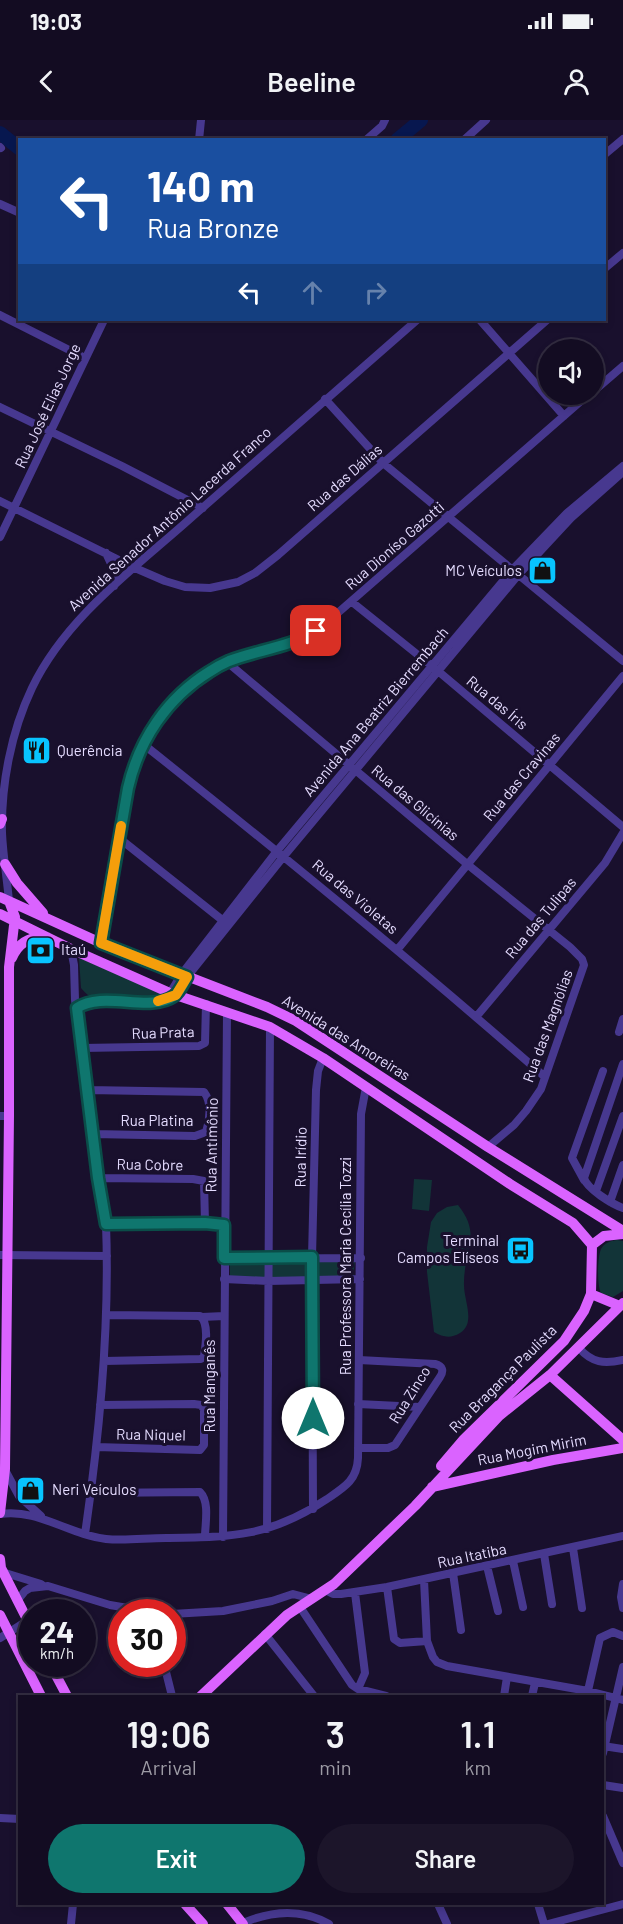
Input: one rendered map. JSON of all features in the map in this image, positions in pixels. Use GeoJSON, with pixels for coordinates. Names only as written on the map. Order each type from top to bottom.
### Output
{"type":"FeatureCollection","features":[{"type":"Feature","properties":{"kind":"main road"},"geometry":{"type":"LineString","coordinates":[[5,864],[26,894],[48,918]]}},
{"type":"Feature","properties":{"kind":"main road"},"geometry":{"type":"LineString","coordinates":[[0,1508],[5,1469],[5,1116],[9,967],[15,921],[13,909],[4,899]]}},
{"type":"Feature","properties":{"kind":"main road","name":"Avenida das Amoreiras"},"geometry":{"type":"LineString","coordinates":[[4,899],[101,943],[267,1007],[296,1021],[623,1232]]}},
{"type":"Feature","properties":{"kind":"main road","name":"Avenida das Amoreiras"},"geometry":{"type":"LineString","coordinates":[[0,914],[47,938],[173,994],[270,1027],[323,1058],[510,1184],[573,1223],[592,1245]]}},
{"type":"Feature","properties":{"kind":"main road"},"geometry":{"type":"LineString","coordinates":[[9,967],[18,946],[34,938],[47,938]]}},
{"type":"Feature","properties":{"kind":"main road"},"geometry":{"type":"LineString","coordinates":[[592,1245],[604,1236],[623,1232]]}},
{"type":"Feature","properties":{"kind":"main road","name":"Rua Bragança Paulista"},"geometry":{"type":"LineString","coordinates":[[401,1520],[426,1484],[459,1445],[564,1341],[584,1311],[591,1294],[592,1245]]}},
{"type":"Feature","properties":{"kind":"main road"},"geometry":{"type":"LineString","coordinates":[[591,1294],[622,1305]]}},
{"type":"Feature","properties":{"kind":"main road","name":"Rua Bragança Paulista"},"geometry":{"type":"LineString","coordinates":[[202,1695],[287,1615],[330,1587],[401,1520],[499,1416],[550,1375],[622,1305]]}},
{"type":"Feature","properties":{"kind":"main road"},"geometry":{"type":"LineString","coordinates":[[550,1375],[623,1440]]}},
{"type":"Feature","properties":{"kind":"main road"},"geometry":{"type":"LineString","coordinates":[[455,1461],[459,1445]]}},
{"type":"Feature","properties":{"kind":"main road","name":"Rua Mogim Mirim"},"geometry":{"type":"LineString","coordinates":[[455,1461],[459,1471],[469,1478],[623,1448]]}},
{"type":"Feature","properties":{"kind":"main road"},"geometry":{"type":"LineString","coordinates":[[0,1452],[5,1469]]}},
{"type":"Feature","properties":{"kind":"main road"},"geometry":{"type":"LineString","coordinates":[[432,1487],[469,1478]]}},
{"type":"Feature","properties":{"kind":"main road"},"geometry":{"type":"LineString","coordinates":[[0,1559],[2,1572],[17,1602]]}},
{"type":"Feature","properties":{"kind":"main road"},"geometry":{"type":"LineString","coordinates":[[0,1615],[4,1635],[40,1695]]}},
{"type":"Feature","properties":{"kind":"main road"},"geometry":{"type":"LineString","coordinates":[[57,1677],[66,1695]]}},
{"type":"Feature","properties":{"kind":"main road"},"geometry":{"type":"LineString","coordinates":[[187,1905],[203,1924]]}},
{"type":"Feature","properties":{"kind":"main road"},"geometry":{"type":"LineString","coordinates":[[228,1905],[243,1924]]}},
{"type":"Feature","properties":{"kind":"street"},"geometry":{"type":"LineString","coordinates":[[199,138],[201,120]]}},
{"type":"Feature","properties":{"kind":"street"},"geometry":{"type":"LineString","coordinates":[[369,138],[382,126],[385,120]]}},
{"type":"Feature","properties":{"kind":"street"},"geometry":{"type":"LineString","coordinates":[[466,138],[486,120]]}},
{"type":"Feature","properties":{"kind":"street"},"geometry":{"type":"LineString","coordinates":[[606,154],[622,142]]}},
{"type":"Feature","properties":{"kind":"street"},"geometry":{"type":"LineString","coordinates":[[0,204],[18,212]]}},
{"type":"Feature","properties":{"kind":"street"},"geometry":{"type":"LineString","coordinates":[[606,267],[623,254]]}},
{"type":"Feature","properties":{"kind":"street"},"geometry":{"type":"LineString","coordinates":[[0,315],[85,358]]}},
{"type":"Feature","properties":{"kind":"street","name":"Rua José Elias Jorge"},"geometry":{"type":"LineString","coordinates":[[0,537],[104,321]]}},
{"type":"Feature","properties":{"kind":"street","name":"Avenida Senador Antônio Lacerda Franco"},"geometry":{"type":"LineString","coordinates":[[4,899],[2,792],[18,723],[44,665],[70,630],[114,586],[416,321]]}},
{"type":"Feature","properties":{"kind":"street"},"geometry":{"type":"LineString","coordinates":[[481,321],[564,416]]}},
{"type":"Feature","properties":{"kind":"street","name":"Rua das Dálias"},"geometry":{"type":"LineString","coordinates":[[0,501],[165,581],[191,588],[210,588],[238,582],[255,573],[278,555],[546,321]]}},
{"type":"Feature","properties":{"kind":"street"},"geometry":{"type":"LineString","coordinates":[[604,382],[623,366]]}},
{"type":"Feature","properties":{"kind":"street"},"geometry":{"type":"LineString","coordinates":[[325,399],[383,463],[623,661]]}},
{"type":"Feature","properties":{"kind":"street","name":"Rua Dioníso Gazotti"},"geometry":{"type":"LineString","coordinates":[[101,943],[130,778],[143,744],[165,711],[184,690],[199,678],[227,662],[310,635],[352,602],[576,405]]}},
{"type":"Feature","properties":{"kind":"street"},"geometry":{"type":"LineString","coordinates":[[0,407],[203,508]]}},
{"type":"Feature","properties":{"kind":"street","name":"Avenida Ana Beatriz Bierrembach"},"geometry":{"type":"LineString","coordinates":[[173,994],[184,976],[281,854],[516,572],[572,508],[623,466]]}},
{"type":"Feature","properties":{"kind":"street","name":"Avenida Ana Beatriz Bierrembach"},"geometry":{"type":"LineString","coordinates":[[516,572],[571,518],[623,472]]}},
{"type":"Feature","properties":{"kind":"street"},"geometry":{"type":"LineString","coordinates":[[106,553],[113,568],[114,586]]}},
{"type":"Feature","properties":{"kind":"street","name":"Rua das Íris"},"geometry":{"type":"LineString","coordinates":[[352,602],[623,827]]}},
{"type":"Feature","properties":{"kind":"street","name":"Rua das Glicínias"},"geometry":{"type":"LineString","coordinates":[[227,662],[467,864],[578,954],[584,965]]}},
{"type":"Feature","properties":{"kind":"street","name":"Rua das Cravinas"},"geometry":{"type":"LineString","coordinates":[[397,950],[623,676]]}},
{"type":"Feature","properties":{"kind":"street","name":"Rua das Violetas"},"geometry":{"type":"LineString","coordinates":[[143,744],[397,950],[545,1077]]}},
{"type":"Feature","properties":{"kind":"street","name":"Rua das Tulipas"},"geometry":{"type":"LineString","coordinates":[[477,1017],[605,863],[623,833]]}},
{"type":"Feature","properties":{"kind":"street"},"geometry":{"type":"LineString","coordinates":[[119,838],[226,923]]}},
{"type":"Feature","properties":{"kind":"street"},"geometry":{"type":"LineString","coordinates":[[71,949],[98,1178],[106,1224],[107,1256],[104,1361],[85,1534]]}},
{"type":"Feature","properties":{"kind":"street","name":"Rua das Magnólias"},"geometry":{"type":"LineString","coordinates":[[489,1147],[514,1125],[541,1089],[584,965]]}},
{"type":"Feature","properties":{"kind":"street"},"geometry":{"type":"LineString","coordinates":[[75,990],[89,998],[103,1001]]}},
{"type":"Feature","properties":{"kind":"street"},"geometry":{"type":"LineString","coordinates":[[77,1008],[90,1002],[165,1000],[173,994]]}},
{"type":"Feature","properties":{"kind":"street","name":"Rua Prata"},"geometry":{"type":"LineString","coordinates":[[82,1048],[203,1045],[206,1038],[206,1004]]}},
{"type":"Feature","properties":{"kind":"street","name":"Rua Antimônio"},"geometry":{"type":"LineString","coordinates":[[224,1279],[227,1012]]}},
{"type":"Feature","properties":{"kind":"street"},"geometry":{"type":"LineString","coordinates":[[618,1032],[623,1019]]}},
{"type":"Feature","properties":{"kind":"street"},"geometry":{"type":"LineString","coordinates":[[267,1529],[270,1027]]}},
{"type":"Feature","properties":{"kind":"street","name":"Rua Irídio"},"geometry":{"type":"LineString","coordinates":[[313,1509],[312,1257],[316,1090],[318,1071],[323,1058]]}},
{"type":"Feature","properties":{"kind":"street"},"geometry":{"type":"LineString","coordinates":[[584,1180],[623,1064]]}},
{"type":"Feature","properties":{"kind":"street"},"geometry":{"type":"LineString","coordinates":[[603,1071],[572,1158],[586,1184],[610,1202],[623,1208]]}},
{"type":"Feature","properties":{"kind":"street","name":"Rua Professora Maria Cecília Tozzi"},"geometry":{"type":"LineString","coordinates":[[0,1508],[106,1539],[223,1537],[244,1535],[288,1521],[333,1496],[356,1475],[361,1258],[361,1114],[366,1087]]}},
{"type":"Feature","properties":{"kind":"street","name":"Rua Platina"},"geometry":{"type":"LineString","coordinates":[[88,1090],[204,1092],[208,1100],[209,1124],[206,1132],[195,1136],[93,1134]]}},
{"type":"Feature","properties":{"kind":"street"},"geometry":{"type":"LineString","coordinates":[[596,1191],[623,1116]]}},
{"type":"Feature","properties":{"kind":"street"},"geometry":{"type":"LineString","coordinates":[[610,1202],[623,1165]]}},
{"type":"Feature","properties":{"kind":"street","name":"Rua Cobre"},"geometry":{"type":"LineString","coordinates":[[98,1178],[204,1181],[205,1223]]}},
{"type":"Feature","properties":{"kind":"street"},"geometry":{"type":"LineString","coordinates":[[106,1224],[205,1223],[224,1225]]}},
{"type":"Feature","properties":{"kind":"street"},"geometry":{"type":"LineString","coordinates":[[4,1255],[107,1256]]}},
{"type":"Feature","properties":{"kind":"street"},"geometry":{"type":"LineString","coordinates":[[224,1258],[361,1258]]}},
{"type":"Feature","properties":{"kind":"street"},"geometry":{"type":"LineString","coordinates":[[224,1279],[268,1281],[360,1279]]}},
{"type":"Feature","properties":{"kind":"street","name":"Rua Manganês"},"geometry":{"type":"LineString","coordinates":[[223,1537],[224,1279]]}},
{"type":"Feature","properties":{"kind":"street"},"geometry":{"type":"LineString","coordinates":[[107,1316],[224,1316]]}},
{"type":"Feature","properties":{"kind":"street"},"geometry":{"type":"LineString","coordinates":[[104,1361],[201,1359],[204,1356],[205,1347],[205,1324],[202,1317]]}},
{"type":"Feature","properties":{"kind":"street"},"geometry":{"type":"LineString","coordinates":[[579,1348],[590,1358],[608,1363],[623,1360]]}},
{"type":"Feature","properties":{"kind":"street","name":"Rua Zinco"},"geometry":{"type":"LineString","coordinates":[[358,1448],[388,1449],[393,1447],[442,1374],[442,1367],[438,1365],[359,1360]]}},
{"type":"Feature","properties":{"kind":"street"},"geometry":{"type":"LineString","coordinates":[[358,1404],[420,1407]]}},
{"type":"Feature","properties":{"kind":"street","name":"Rua Niquel"},"geometry":{"type":"LineString","coordinates":[[96,1447],[200,1450],[204,1445],[204,1409],[201,1405],[100,1405]]}},
{"type":"Feature","properties":{"kind":"street","name":"Rua Professora Maria Cecília Tozzi"},"geometry":{"type":"LineString","coordinates":[[5,1469],[19,1496],[46,1520]]}},
{"type":"Feature","properties":{"kind":"street"},"geometry":{"type":"LineString","coordinates":[[91,1493],[200,1492],[204,1496],[205,1503],[205,1538]]}},
{"type":"Feature","properties":{"kind":"street","name":"Rua Itatiba"},"geometry":{"type":"LineString","coordinates":[[330,1587],[333,1594],[355,1593],[623,1536]]}},
{"type":"Feature","properties":{"kind":"street"},"geometry":{"type":"LineString","coordinates":[[573,1548],[582,1608]]}},
{"type":"Feature","properties":{"kind":"street"},"geometry":{"type":"LineString","coordinates":[[544,1554],[552,1604]]}},
{"type":"Feature","properties":{"kind":"street"},"geometry":{"type":"LineString","coordinates":[[513,1561],[523,1607]]}},
{"type":"Feature","properties":{"kind":"street"},"geometry":{"type":"LineString","coordinates":[[487,1566],[498,1611]]}},
{"type":"Feature","properties":{"kind":"street"},"geometry":{"type":"LineString","coordinates":[[2,1572],[108,1604]]}},
{"type":"Feature","properties":{"kind":"street"},"geometry":{"type":"LineString","coordinates":[[453,1573],[462,1630]]}},
{"type":"Feature","properties":{"kind":"street"},"geometry":{"type":"LineString","coordinates":[[424,1580],[427,1641],[433,1657],[440,1664],[467,1671],[561,1686],[587,1694],[600,1638],[613,1632],[623,1636]]}},
{"type":"Feature","properties":{"kind":"street"},"geometry":{"type":"LineString","coordinates":[[623,1584],[621,1597],[623,1608]]}},
{"type":"Feature","properties":{"kind":"street"},"geometry":{"type":"LineString","coordinates":[[17,1602],[30,1588],[48,1586]]}},
{"type":"Feature","properties":{"kind":"street"},"geometry":{"type":"LineString","coordinates":[[387,1587],[394,1639],[400,1643],[427,1641]]}},
{"type":"Feature","properties":{"kind":"street"},"geometry":{"type":"LineString","coordinates":[[355,1593],[365,1673],[358,1689]]}},
{"type":"Feature","properties":{"kind":"street"},"geometry":{"type":"LineString","coordinates":[[186,1613],[223,1611],[272,1601],[292,1594],[312,1599]]}},
{"type":"Feature","properties":{"kind":"street"},"geometry":{"type":"LineString","coordinates":[[300,1606],[352,1684],[358,1689],[382,1695]]}},
{"type":"Feature","properties":{"kind":"street"},"geometry":{"type":"LineString","coordinates":[[4,1635],[18,1629]]}},
{"type":"Feature","properties":{"kind":"street"},"geometry":{"type":"LineString","coordinates":[[265,1634],[313,1695]]}},
{"type":"Feature","properties":{"kind":"street"},"geometry":{"type":"LineString","coordinates":[[604,1745],[619,1699],[623,1667]]}},
{"type":"Feature","properties":{"kind":"street"},"geometry":{"type":"LineString","coordinates":[[167,1677],[172,1695]]}},
{"type":"Feature","properties":{"kind":"street"},"geometry":{"type":"LineString","coordinates":[[504,1695],[507,1677]]}},
{"type":"Feature","properties":{"kind":"street"},"geometry":{"type":"LineString","coordinates":[[532,1695],[535,1683]]}},
{"type":"Feature","properties":{"kind":"street"},"geometry":{"type":"LineString","coordinates":[[559,1695],[561,1686]]}},
{"type":"Feature","properties":{"kind":"street"},"geometry":{"type":"LineString","coordinates":[[604,1697],[619,1699]]}},
{"type":"Feature","properties":{"kind":"street"},"geometry":{"type":"LineString","coordinates":[[604,1748],[623,1749]]}},
{"type":"Feature","properties":{"kind":"street"},"geometry":{"type":"LineString","coordinates":[[604,1785],[623,1788]]}},
{"type":"Feature","properties":{"kind":"street"},"geometry":{"type":"LineString","coordinates":[[0,1818],[18,1819]]}},
{"type":"Feature","properties":{"kind":"street"},"geometry":{"type":"LineString","coordinates":[[604,1818],[623,1863]]}},
{"type":"Feature","properties":{"kind":"street"},"geometry":{"type":"LineString","coordinates":[[538,1905],[546,1924],[623,1904]]}},
{"type":"Feature","properties":{"kind":"street"},"geometry":{"type":"LineString","coordinates":[[71,1924],[73,1905]]}},
{"type":"Feature","properties":{"kind":"street"},"geometry":{"type":"LineString","coordinates":[[438,1905],[447,1924]]}},
{"type":"Feature","properties":{"kind":"street"},"geometry":{"type":"LineString","coordinates":[[243,1924],[269,1914],[288,1913],[319,1918],[329,1924]]}},
{"type":"Feature","properties":{"kind":"green space"},"geometry":{"type":"Polygon","coordinates":[[[79,958],[170,996],[128,1000],[104,999],[88,995],[81,988],[79,958]]]}},
{"type":"Feature","properties":{"kind":"green space"},"geometry":{"type":"Polygon","coordinates":[[[414,1179],[432,1180],[429,1211],[412,1209],[414,1179]]]}},
{"type":"Feature","properties":{"kind":"green space"},"geometry":{"type":"Polygon","coordinates":[[[458,1205],[465,1216],[471,1235],[464,1273],[468,1318],[465,1329],[447,1337],[434,1332],[427,1272],[427,1247],[431,1222],[437,1213],[447,1207],[458,1205]]]}},
{"type":"Feature","properties":{"kind":"green space"},"geometry":{"type":"Polygon","coordinates":[[[617,1240],[623,1241],[623,1291],[613,1297],[601,1293],[598,1265],[602,1247],[617,1240]]]}},
{"type":"Feature","properties":{"kind":"green space"},"geometry":{"type":"Polygon","coordinates":[[[230,1260],[355,1260],[353,1278],[230,1278],[230,1260]]]}},
{"type":"Feature","properties":{"kind":"waterway"},"geometry":{"type":"LineString","coordinates":[[399,138],[421,120]]}},
{"type":"Feature","properties":{"kind":"waterway"},"geometry":{"type":"LineString","coordinates":[[0,133],[18,147]]}},
{"type":"Feature","properties":{"kind":"slow traffic"},"geometry":{"type":"LineString","coordinates":[[121,826],[101,943],[187,977],[176,995],[158,1001]]}},
{"type":"Feature","properties":{"kind":"place","name":"MC Veículos"},"geometry":{"type":"Point","coordinates":[543,571]}},
{"type":"Feature","properties":{"kind":"place","name":"Querência"},"geometry":{"type":"Point","coordinates":[36,751]}},
{"type":"Feature","properties":{"kind":"place","name":"Itaú"},"geometry":{"type":"Point","coordinates":[40,950]}},
{"type":"Feature","properties":{"kind":"place","name":"Terminal Campos Elíseos"},"geometry":{"type":"Point","coordinates":[520,1250]}},
{"type":"Feature","properties":{"kind":"place","name":"Neri Veículos"},"geometry":{"type":"Point","coordinates":[31,1490]}},
{"type":"Feature","properties":{"kind":"route"},"geometry":{"type":"LineString","coordinates":[[313,1418],[312,1257],[224,1258],[224,1225],[205,1223],[106,1224],[98,1178],[77,1008],[90,1002],[165,1000],[176,995],[187,977],[101,943],[128,788],[143,744],[165,711],[184,690],[199,678],[227,662],[293,642],[316,631]]}}]}
